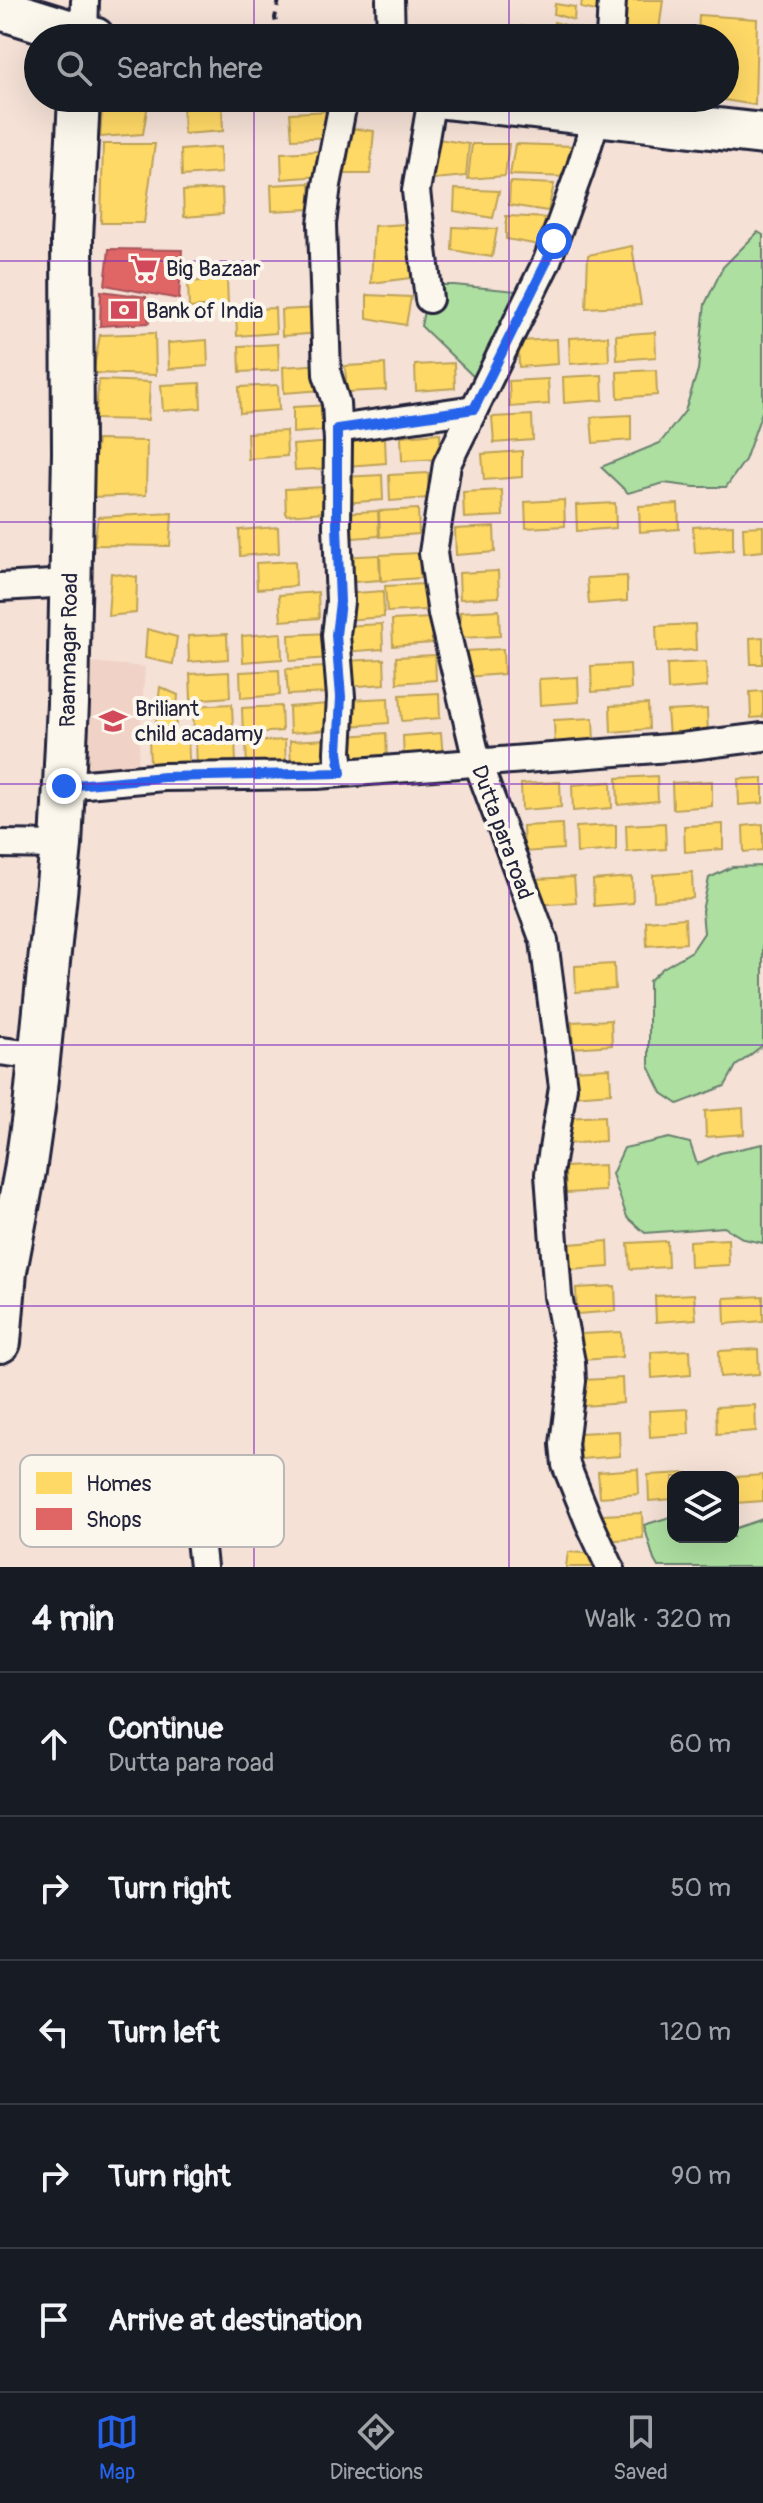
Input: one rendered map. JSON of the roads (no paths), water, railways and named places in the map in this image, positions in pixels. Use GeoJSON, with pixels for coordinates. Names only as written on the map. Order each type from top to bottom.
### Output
{"type":"FeatureCollection","features":[{"type":"Feature","properties":{"kind":"highway"},"geometry":{"type":"LineString","coordinates":[[0,9],[69,24]]}},
{"type":"Feature","properties":{"kind":"highway","name":"Raamnagar Road"},"geometry":{"type":"LineString","coordinates":[[0,1342],[6,1271],[25,1171],[40,1056],[61,845],[70,583],[72,238],[78,112]]}},
{"type":"Feature","properties":{"kind":"highway"},"geometry":{"type":"LineString","coordinates":[[625,112],[763,134]]}},
{"type":"Feature","properties":{"kind":"street"},"geometry":{"type":"LineString","coordinates":[[390,0],[391,24]]}},
{"type":"Feature","properties":{"kind":"street"},"geometry":{"type":"LineString","coordinates":[[611,24],[612,0]]}},
{"type":"Feature","properties":{"kind":"street"},"geometry":{"type":"LineString","coordinates":[[341,112],[322,224],[327,374],[336,403],[337,429],[340,602],[336,635],[341,697],[338,752],[341,773]]}},
{"type":"Feature","properties":{"kind":"street"},"geometry":{"type":"LineString","coordinates":[[429,299],[416,191],[430,112]]}},
{"type":"Feature","properties":{"kind":"street","name":"Dutta para road"},"geometry":{"type":"LineString","coordinates":[[599,112],[547,261],[447,464],[433,553],[442,614],[477,761],[544,941],[563,1087],[549,1174],[558,1296],[571,1362],[572,1381],[564,1444],[566,1465],[610,1567]]}},
{"type":"Feature","properties":{"kind":"street"},"geometry":{"type":"LineString","coordinates":[[337,429],[474,409]]}},
{"type":"Feature","properties":{"kind":"street"},"geometry":{"type":"LineString","coordinates":[[0,587],[70,583]]}},
{"type":"Feature","properties":{"kind":"street"},"geometry":{"type":"LineString","coordinates":[[64,786],[164,777],[341,773],[682,747],[763,737]]}},
{"type":"Feature","properties":{"kind":"street"},"geometry":{"type":"LineString","coordinates":[[0,844],[61,845]]}},
{"type":"Feature","properties":{"kind":"street"},"geometry":{"type":"LineString","coordinates":[[0,1051],[40,1056]]}},
{"type":"Feature","properties":{"kind":"street"},"geometry":{"type":"LineString","coordinates":[[201,1547],[203,1567]]}},
{"type":"Feature","properties":{"kind":"place","name":"Big Bazaar"},"geometry":{"type":"Point","coordinates":[144,268]}},
{"type":"Feature","properties":{"kind":"place","name":"Bank of India"},"geometry":{"type":"Point","coordinates":[124,310]}},
{"type":"Feature","properties":{"kind":"place","name":"Briliant child acadamy"},"geometry":{"type":"Point","coordinates":[113,721]}}]}
